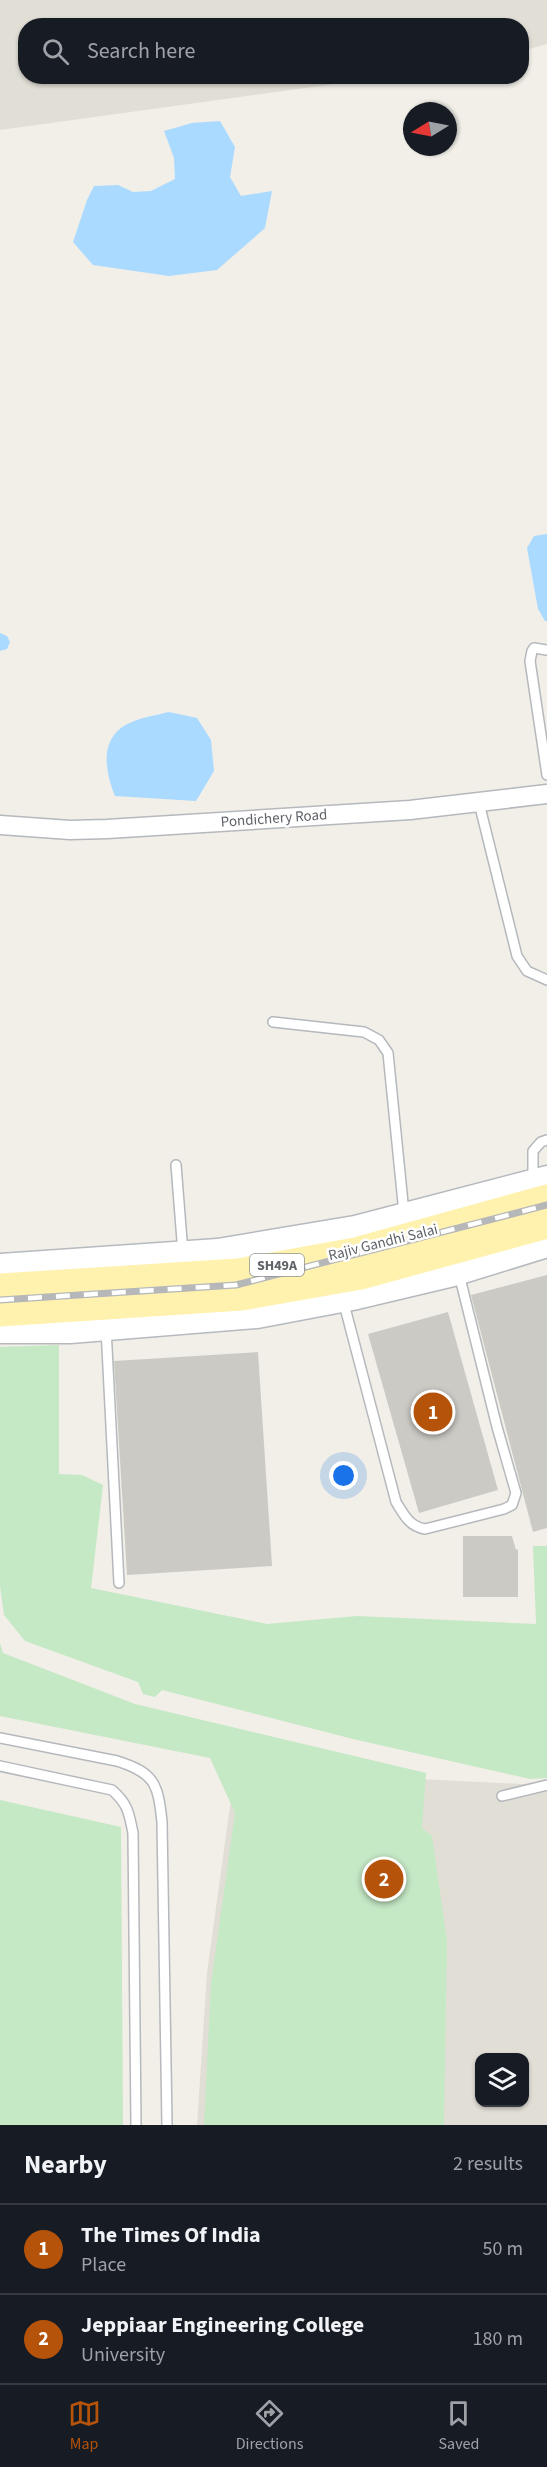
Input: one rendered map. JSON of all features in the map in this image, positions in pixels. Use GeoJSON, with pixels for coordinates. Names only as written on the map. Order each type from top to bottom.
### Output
{"type":"FeatureCollection","features":[{"type":"Feature","properties":{"kind":"main road","name":"Rajiv Gandhi Salai"},"geometry":{"type":"LineString","coordinates":[[0,1287],[238,1272],[356,1251],[542,1186]]}},
{"type":"Feature","properties":{"kind":"main road","name":"Rajiv Gandhi Salai"},"geometry":{"type":"LineString","coordinates":[[0,1313],[242,1297],[361,1276],[547,1225]]}},
{"type":"Feature","properties":{"kind":"street","name":"Pondichery Road"},"geometry":{"type":"LineString","coordinates":[[0,825],[70,830],[107,829],[410,810],[547,794]]}},
{"type":"Feature","properties":{"kind":"street"},"geometry":{"type":"LineString","coordinates":[[0,1266],[218,1251],[355,1228],[542,1186]]}},
{"type":"Feature","properties":{"kind":"street"},"geometry":{"type":"LineString","coordinates":[[0,1331],[70,1331],[257,1316],[344,1300],[458,1272],[547,1245]]}},
{"type":"Feature","properties":{"kind":"lane"},"geometry":{"type":"LineString","coordinates":[[547,650],[534,648],[530,661],[547,775]]}},
{"type":"Feature","properties":{"kind":"lane"},"geometry":{"type":"LineString","coordinates":[[479,802],[517,956],[527,971],[547,980]]}},
{"type":"Feature","properties":{"kind":"lane"},"geometry":{"type":"LineString","coordinates":[[273,1022],[364,1032],[379,1040],[388,1053],[405,1215]]}},
{"type":"Feature","properties":{"kind":"lane"},"geometry":{"type":"LineString","coordinates":[[542,1186],[531,1158],[533,1151],[541,1142],[547,1140]]}},
{"type":"Feature","properties":{"kind":"lane"},"geometry":{"type":"LineString","coordinates":[[176,1165],[183,1253]]}},
{"type":"Feature","properties":{"kind":"lane"},"geometry":{"type":"LineString","coordinates":[[344,1300],[396,1502],[414,1527],[425,1529],[504,1509],[512,1505],[516,1493],[458,1272]]}},
{"type":"Feature","properties":{"kind":"lane"},"geometry":{"type":"LineString","coordinates":[[106,1327],[119,1583]]}},
{"type":"Feature","properties":{"kind":"lane"},"geometry":{"type":"LineString","coordinates":[[0,1738],[117,1761],[141,1770],[155,1783],[160,1796],[162,1822],[167,2125]]}},
{"type":"Feature","properties":{"kind":"lane"},"geometry":{"type":"LineString","coordinates":[[0,1766],[112,1790],[124,1801],[129,1812],[133,1833],[136,2125]]}},
{"type":"Feature","properties":{"kind":"lane"},"geometry":{"type":"LineString","coordinates":[[502,1796],[547,1785]]}},
{"type":"Feature","properties":{"kind":"shaded area"},"geometry":{"type":"Polygon","coordinates":[[[0,0],[547,0],[547,44],[529,49],[529,18],[18,18],[18,84],[335,84],[0,130],[0,0]]]}},
{"type":"Feature","properties":{"kind":"shaded area"},"geometry":{"type":"Polygon","coordinates":[[[235,1770],[522,1784],[547,1783],[547,2125],[197,2125],[207,1973],[235,1770]]]}},
{"type":"Feature","properties":{"kind":"green space"},"geometry":{"type":"Polygon","coordinates":[[[59,1345],[59,1474],[82,1475],[103,1485],[91,1588],[267,1624],[357,1616],[536,1624],[533,1546],[547,1546],[547,1778],[530,1779],[353,1739],[162,1690],[155,1697],[143,1694],[138,1682],[25,1641],[4,1615],[0,1586],[0,1347],[59,1345]]]}},
{"type":"Feature","properties":{"kind":"green space"},"geometry":{"type":"Polygon","coordinates":[[[0,1643],[3,1653],[135,1704],[426,1773],[422,1828],[432,1836],[447,1941],[444,2125],[204,2125],[211,1984],[235,1813],[210,1758],[0,1716],[0,1643]]]}},
{"type":"Feature","properties":{"kind":"green space"},"geometry":{"type":"Polygon","coordinates":[[[0,1800],[121,1827],[123,2125],[0,2125],[0,1800]]]}},
{"type":"Feature","properties":{"kind":"water"},"geometry":{"type":"Polygon","coordinates":[[[220,121],[235,147],[230,177],[241,196],[272,191],[265,228],[217,270],[169,276],[93,265],[73,242],[94,186],[118,185],[133,192],[151,191],[175,179],[174,158],[164,131],[192,123],[220,121]]]}},
{"type":"Feature","properties":{"kind":"water"},"geometry":{"type":"Polygon","coordinates":[[[547,534],[547,621],[545,621],[538,609],[527,548],[534,536],[547,534]]]}},
{"type":"Feature","properties":{"kind":"water"},"geometry":{"type":"Polygon","coordinates":[[[0,633],[7,636],[10,642],[7,649],[0,651],[0,633]]]}},
{"type":"Feature","properties":{"kind":"water"},"geometry":{"type":"Polygon","coordinates":[[[169,712],[197,718],[211,740],[214,771],[196,801],[115,796],[107,764],[109,744],[114,735],[132,722],[169,712]]]}},
{"type":"Feature","properties":{"kind":"building"},"geometry":{"type":"Polygon","coordinates":[[[547,1275],[547,1528],[533,1532],[471,1295],[547,1275]]]}},
{"type":"Feature","properties":{"kind":"building"},"geometry":{"type":"Polygon","coordinates":[[[448,1312],[498,1490],[419,1513],[368,1334],[448,1312]]]}},
{"type":"Feature","properties":{"kind":"building"},"geometry":{"type":"Polygon","coordinates":[[[258,1352],[272,1566],[127,1575],[114,1361],[258,1352]]]}},
{"type":"Feature","properties":{"kind":"building"},"geometry":{"type":"Polygon","coordinates":[[[463,1536],[512,1536],[516,1550],[518,1549],[518,1597],[463,1597],[463,1536]]]}},
{"type":"Feature","properties":{"kind":"railway"},"geometry":{"type":"LineString","coordinates":[[0,1300],[236,1285],[547,1205]]}},
{"type":"Feature","properties":{"kind":"place","name":"The Times Of India"},"geometry":{"type":"Point","coordinates":[433,1412]}},
{"type":"Feature","properties":{"kind":"place","name":"Jeppiaar Engineering College"},"geometry":{"type":"Point","coordinates":[384,1879]}}]}
